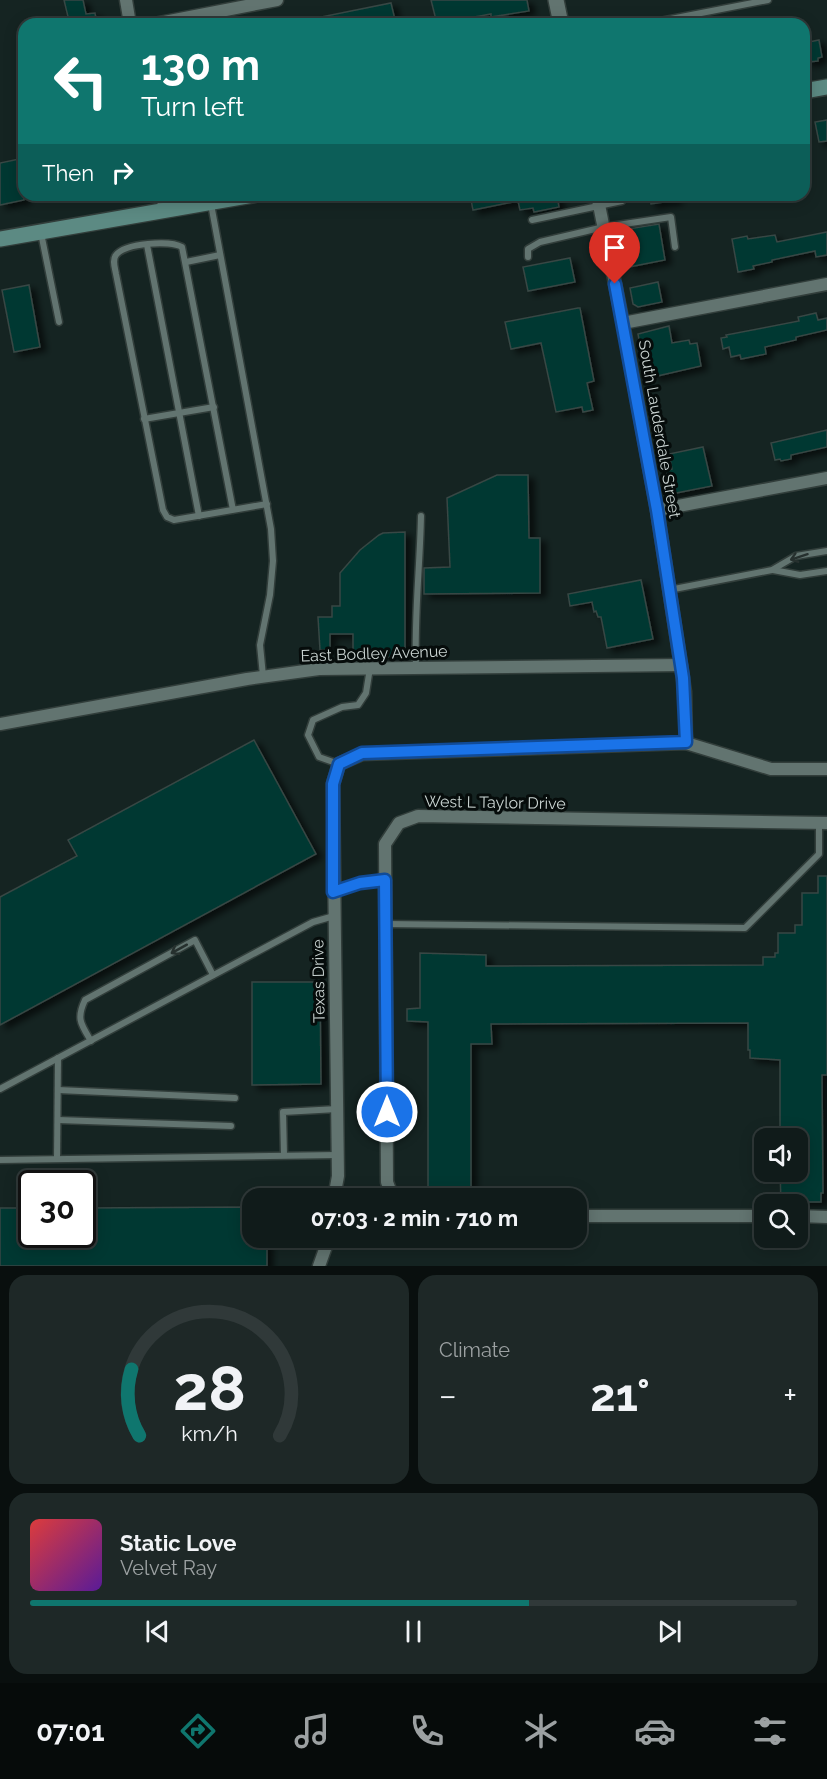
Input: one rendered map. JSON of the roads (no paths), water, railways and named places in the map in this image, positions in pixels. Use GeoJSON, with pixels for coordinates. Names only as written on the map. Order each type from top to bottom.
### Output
{"type":"FeatureCollection","features":[{"type":"Feature","properties":{"kind":"main road"},"geometry":{"type":"LineString","coordinates":[[810,90],[827,87]]}},
{"type":"Feature","properties":{"kind":"main road"},"geometry":{"type":"LineString","coordinates":[[0,239],[222,201]]}},
{"type":"Feature","properties":{"kind":"street"},"geometry":{"type":"LineString","coordinates":[[126,0],[129,18]]}},
{"type":"Feature","properties":{"kind":"street"},"geometry":{"type":"LineString","coordinates":[[185,18],[277,0]]}},
{"type":"Feature","properties":{"kind":"street"},"geometry":{"type":"LineString","coordinates":[[556,0],[560,18]]}},
{"type":"Feature","properties":{"kind":"street"},"geometry":{"type":"LineString","coordinates":[[163,201],[165,211]]}},
{"type":"Feature","properties":{"kind":"street","name":"South Lauderdale Street"},"geometry":{"type":"LineString","coordinates":[[598,201],[657,510],[685,692],[686,742]]}},
{"type":"Feature","properties":{"kind":"street"},"geometry":{"type":"LineString","coordinates":[[623,322],[827,284]]}},
{"type":"Feature","properties":{"kind":"street"},"geometry":{"type":"LineString","coordinates":[[657,510],[827,478]]}},
{"type":"Feature","properties":{"kind":"street","name":"East Bodley Avenue"},"geometry":{"type":"LineString","coordinates":[[0,724],[263,676],[319,669],[681,665]]}},
{"type":"Feature","properties":{"kind":"street"},"geometry":{"type":"LineString","coordinates":[[339,764],[362,753],[686,742],[771,769],[827,769]]}},
{"type":"Feature","properties":{"kind":"street","name":"Texas Drive"},"geometry":{"type":"LineString","coordinates":[[336,1188],[338,1176],[333,784],[339,764]]}},
{"type":"Feature","properties":{"kind":"street","name":"West L Taylor Drive"},"geometry":{"type":"LineString","coordinates":[[389,1188],[387,1182],[385,844],[399,823],[418,816],[823,823]]}},
{"type":"Feature","properties":{"kind":"street"},"geometry":{"type":"LineString","coordinates":[[587,1216],[754,1216]]}},
{"type":"Feature","properties":{"kind":"street"},"geometry":{"type":"LineString","coordinates":[[808,1216],[827,1216]]}},
{"type":"Feature","properties":{"kind":"street"},"geometry":{"type":"LineString","coordinates":[[319,1266],[325,1248]]}},
{"type":"Feature","properties":{"kind":"lane"},"geometry":{"type":"LineString","coordinates":[[676,18],[768,0]]}},
{"type":"Feature","properties":{"kind":"lane"},"geometry":{"type":"LineString","coordinates":[[532,220],[595,201]]}},
{"type":"Feature","properties":{"kind":"lane"},"geometry":{"type":"LineString","coordinates":[[211,203],[267,504],[273,561],[270,595],[260,645],[263,676]]}},
{"type":"Feature","properties":{"kind":"lane"},"geometry":{"type":"LineString","coordinates":[[528,257],[528,249],[540,242],[604,227],[671,217],[675,247]]}},
{"type":"Feature","properties":{"kind":"lane"},"geometry":{"type":"LineString","coordinates":[[41,232],[59,322]]}},
{"type":"Feature","properties":{"kind":"lane"},"geometry":{"type":"LineString","coordinates":[[233,510],[182,247],[166,242],[125,249],[117,254],[114,260],[163,510],[167,517],[174,520],[199,516],[233,510],[267,504]]}},
{"type":"Feature","properties":{"kind":"lane"},"geometry":{"type":"LineString","coordinates":[[147,245],[199,516]]}},
{"type":"Feature","properties":{"kind":"lane"},"geometry":{"type":"LineString","coordinates":[[186,262],[220,255]]}},
{"type":"Feature","properties":{"kind":"lane"},"geometry":{"type":"LineString","coordinates":[[144,419],[213,407]]}},
{"type":"Feature","properties":{"kind":"lane"},"geometry":{"type":"LineString","coordinates":[[416,668],[421,516]]}},
{"type":"Feature","properties":{"kind":"lane"},"geometry":{"type":"LineString","coordinates":[[669,590],[772,570],[796,556],[827,551]]}},
{"type":"Feature","properties":{"kind":"lane"},"geometry":{"type":"LineString","coordinates":[[772,570],[800,575],[827,571]]}},
{"type":"Feature","properties":{"kind":"lane"},"geometry":{"type":"LineString","coordinates":[[339,764],[319,757],[308,735],[313,720],[342,707],[358,705],[366,693],[370,668]]}},
{"type":"Feature","properties":{"kind":"lane"},"geometry":{"type":"LineString","coordinates":[[386,924],[745,928],[819,854],[823,823]]}},
{"type":"Feature","properties":{"kind":"lane"},"geometry":{"type":"LineString","coordinates":[[333,892],[360,883],[385,880]]}},
{"type":"Feature","properties":{"kind":"lane"},"geometry":{"type":"LineString","coordinates":[[0,1089],[313,922],[334,916]]}},
{"type":"Feature","properties":{"kind":"lane"},"geometry":{"type":"LineString","coordinates":[[91,1041],[79,1020],[85,1000],[195,940],[213,975]]}},
{"type":"Feature","properties":{"kind":"lane"},"geometry":{"type":"LineString","coordinates":[[57,1158],[58,1058]]}},
{"type":"Feature","properties":{"kind":"lane"},"geometry":{"type":"LineString","coordinates":[[58,1090],[235,1098]]}},
{"type":"Feature","properties":{"kind":"lane"},"geometry":{"type":"LineString","coordinates":[[284,1155],[283,1112],[337,1109]]}},
{"type":"Feature","properties":{"kind":"lane"},"geometry":{"type":"LineString","coordinates":[[57,1120],[231,1126]]}},
{"type":"Feature","properties":{"kind":"lane"},"geometry":{"type":"LineString","coordinates":[[0,1160],[337,1155]]}}]}
